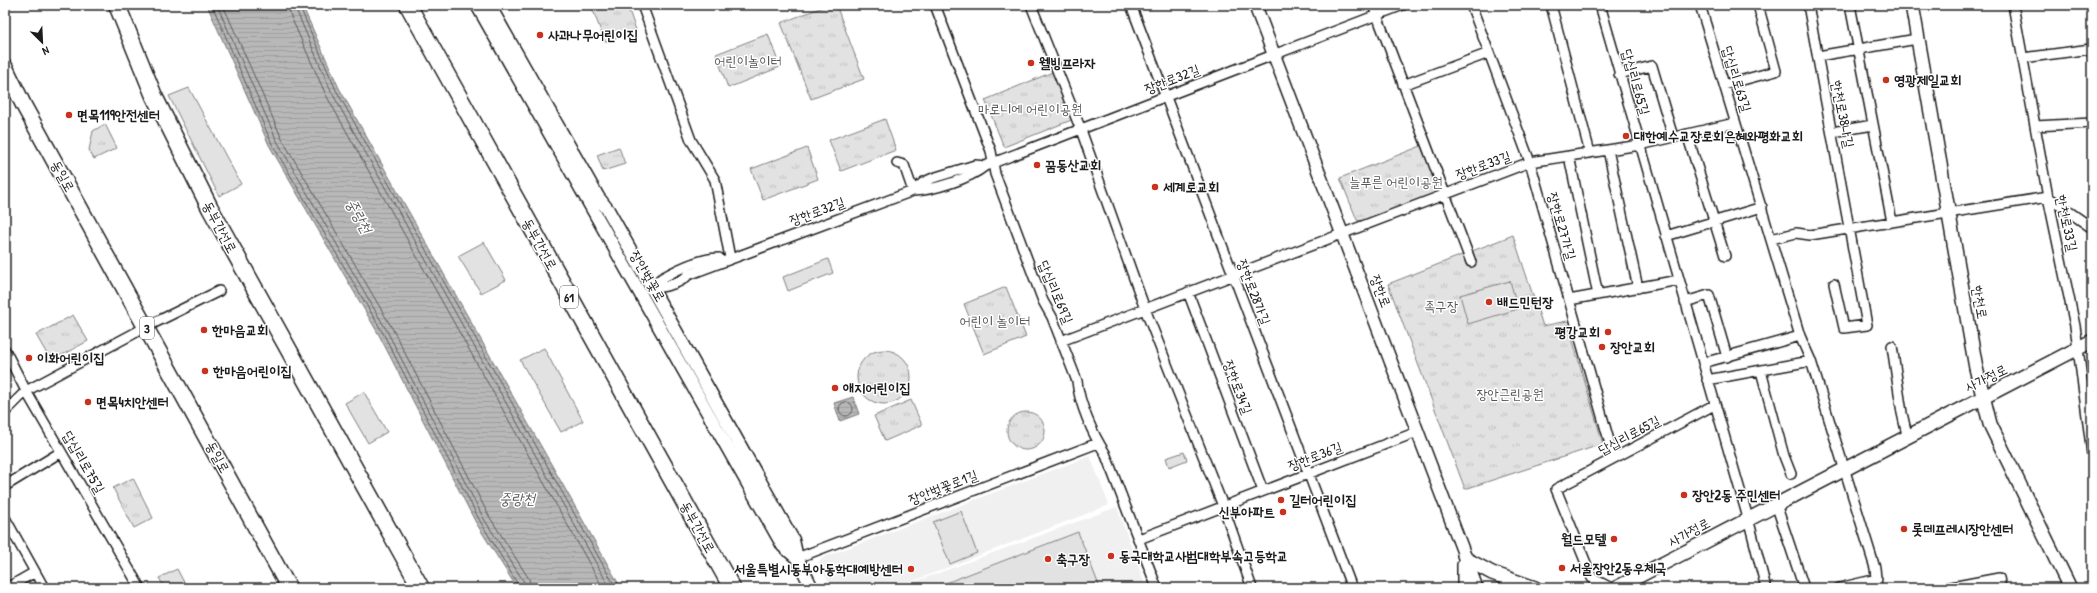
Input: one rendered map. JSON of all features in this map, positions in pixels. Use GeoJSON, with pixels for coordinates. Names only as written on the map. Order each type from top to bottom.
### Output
{"type":"FeatureCollection","features":[{"type":"Feature","properties":{"kind":"highway","name":"동부간선로"},"geometry":{"type":"LineString","coordinates":[[117,5],[154,96],[210,208],[421,588]]}},
{"type":"Feature","properties":{"kind":"highway","name":"동부간선로"},"geometry":{"type":"LineString","coordinates":[[408,5],[732,588]]}},
{"type":"Feature","properties":{"kind":"main road","name":"한천로"},"geometry":{"type":"LineString","coordinates":[[1912,5],[1976,368],[1990,424],[2070,588]]}},
{"type":"Feature","properties":{"kind":"main road","name":"동일로"},"geometry":{"type":"LineString","coordinates":[[5,67],[24,106],[289,588]]}},
{"type":"Feature","properties":{"kind":"main road","name":"사가정로"},"geometry":{"type":"LineString","coordinates":[[1616,588],[1907,435],[2092,341]]}},
{"type":"Feature","properties":{"kind":"main road"},"geometry":{"type":"LineString","coordinates":[[1464,555],[1464,588]]}},
{"type":"Feature","properties":{"kind":"main road"},"geometry":{"type":"LineString","coordinates":[[1464,555],[1492,573],[1535,588]]}},
{"type":"Feature","properties":{"kind":"main road","name":"장한로"},"geometry":{"type":"LineString","coordinates":[[1464,555],[1476,588]]}},
{"type":"Feature","properties":{"kind":"street","name":"장안벚꽃로"},"geometry":{"type":"LineString","coordinates":[[477,5],[783,546],[797,558]]}},
{"type":"Feature","properties":{"kind":"street","name":"장안벚꽃로"},"geometry":{"type":"LineString","coordinates":[[489,5],[652,288],[793,540],[797,558],[812,588]]}},
{"type":"Feature","properties":{"kind":"street"},"geometry":{"type":"LineString","coordinates":[[642,5],[691,140],[715,180],[730,258]]}},
{"type":"Feature","properties":{"kind":"street","name":"답십리로69길"},"geometry":{"type":"LineString","coordinates":[[935,5],[991,151],[989,165],[995,174],[1043,302],[1077,381],[1078,391],[1098,443],[1105,453],[1157,588]]}},
{"type":"Feature","properties":{"kind":"street"},"geometry":{"type":"LineString","coordinates":[[1031,5],[1081,130],[1146,309],[1223,506],[1252,588]]}},
{"type":"Feature","properties":{"kind":"street","name":"장한로28가길"},"geometry":{"type":"LineString","coordinates":[[1131,5],[1352,588]]}},
{"type":"Feature","properties":{"kind":"street","name":"장한로"},"geometry":{"type":"LineString","coordinates":[[1255,5],[1464,555]]}},
{"type":"Feature","properties":{"kind":"street"},"geometry":{"type":"LineString","coordinates":[[1374,5],[1403,86],[1429,154],[1446,193],[1471,262]]}},
{"type":"Feature","properties":{"kind":"street","name":"장한로32길"},"geometry":{"type":"LineString","coordinates":[[652,288],[665,286],[685,279],[688,275],[730,258],[913,191],[924,182],[933,178],[975,165],[989,165],[1403,5]]}},
{"type":"Feature","properties":{"kind":"street","name":"장한로27가길"},"geometry":{"type":"LineString","coordinates":[[1471,5],[1530,162],[1614,458]]}},
{"type":"Feature","properties":{"kind":"street"},"geometry":{"type":"LineString","coordinates":[[1551,5],[1590,153]]}},
{"type":"Feature","properties":{"kind":"street","name":"답십리로65길"},"geometry":{"type":"LineString","coordinates":[[1600,5],[1714,405],[1748,518],[1766,588]]}},
{"type":"Feature","properties":{"kind":"street","name":"답십리로63길"},"geometry":{"type":"LineString","coordinates":[[1700,5],[1800,336],[1812,361],[1877,584]]}},
{"type":"Feature","properties":{"kind":"street"},"geometry":{"type":"LineString","coordinates":[[1724,85],[1776,72],[1758,5]]}},
{"type":"Feature","properties":{"kind":"street","name":"한천로38나길"},"geometry":{"type":"LineString","coordinates":[[1808,5],[1867,325],[1844,328],[1834,284]]}},
{"type":"Feature","properties":{"kind":"street"},"geometry":{"type":"LineString","coordinates":[[1850,5],[1892,222]]}},
{"type":"Feature","properties":{"kind":"street","name":"한천로33길"},"geometry":{"type":"LineString","coordinates":[[2013,5],[2048,197],[2078,349]]}},
{"type":"Feature","properties":{"kind":"street"},"geometry":{"type":"LineString","coordinates":[[1818,56],[1918,39]]}},
{"type":"Feature","properties":{"kind":"street"},"geometry":{"type":"LineString","coordinates":[[2022,58],[2091,49],[2092,54]]}},
{"type":"Feature","properties":{"kind":"street"},"geometry":{"type":"LineString","coordinates":[[1403,86],[1489,53]]}},
{"type":"Feature","properties":{"kind":"street"},"geometry":{"type":"LineString","coordinates":[[1619,74],[1652,66],[1673,138]]}},
{"type":"Feature","properties":{"kind":"street","name":"장한로33길"},"geometry":{"type":"LineString","coordinates":[[1342,234],[1530,162],[1640,145],[1735,123]]}},
{"type":"Feature","properties":{"kind":"street"},"geometry":{"type":"LineString","coordinates":[[2035,126],[2092,123]]}},
{"type":"Feature","properties":{"kind":"street"},"geometry":{"type":"LineString","coordinates":[[1832,132],[1873,125]]}},
{"type":"Feature","properties":{"kind":"street"},"geometry":{"type":"LineString","coordinates":[[1688,134],[1726,256]]}},
{"type":"Feature","properties":{"kind":"street"},"geometry":{"type":"LineString","coordinates":[[1608,150],[1638,288]]}},
{"type":"Feature","properties":{"kind":"street"},"geometry":{"type":"LineString","coordinates":[[1568,156],[1598,295]]}},
{"type":"Feature","properties":{"kind":"street"},"geometry":{"type":"LineString","coordinates":[[897,163],[904,165],[913,191]]}},
{"type":"Feature","properties":{"kind":"street"},"geometry":{"type":"LineString","coordinates":[[1771,239],[1796,233],[1810,235],[2048,197],[2092,228]]}},
{"type":"Feature","properties":{"kind":"street"},"geometry":{"type":"LineString","coordinates":[[1666,236],[1762,208]]}},
{"type":"Feature","properties":{"kind":"street"},"geometry":{"type":"LineString","coordinates":[[1061,341],[1342,234]]}},
{"type":"Feature","properties":{"kind":"street","name":"장한로32길"},"geometry":{"type":"LineString","coordinates":[[641,294],[652,288],[661,279],[698,262],[714,258],[730,258]]}},
{"type":"Feature","properties":{"kind":"street"},"geometry":{"type":"LineString","coordinates":[[1569,300],[1679,280]]}},
{"type":"Feature","properties":{"kind":"street"},"geometry":{"type":"LineString","coordinates":[[5,412],[26,391],[146,326],[219,291]]}},
{"type":"Feature","properties":{"kind":"street","name":"장한로34길"},"geometry":{"type":"LineString","coordinates":[[1188,292],[1263,491]]}},
{"type":"Feature","properties":{"kind":"street"},"geometry":{"type":"LineString","coordinates":[[1685,302],[1709,295],[1727,357]]}},
{"type":"Feature","properties":{"kind":"street"},"geometry":{"type":"LineString","coordinates":[[1703,363],[1800,336]]}},
{"type":"Feature","properties":{"kind":"street"},"geometry":{"type":"LineString","coordinates":[[1892,346],[1902,413],[1907,435]]}},
{"type":"Feature","properties":{"kind":"street"},"geometry":{"type":"LineString","coordinates":[[2078,349],[2092,454]]}},
{"type":"Feature","properties":{"kind":"street","name":"답십리로75길"},"geometry":{"type":"LineString","coordinates":[[5,350],[26,391],[140,588]]}},
{"type":"Feature","properties":{"kind":"street"},"geometry":{"type":"LineString","coordinates":[[1707,380],[1812,361]]}},
{"type":"Feature","properties":{"kind":"street"},"geometry":{"type":"LineString","coordinates":[[1761,371],[1784,456],[1791,474]]}},
{"type":"Feature","properties":{"kind":"street","name":"답십리로65길"},"geometry":{"type":"LineString","coordinates":[[1611,588],[1592,578],[1556,489],[1714,405]]}},
{"type":"Feature","properties":{"kind":"street","name":"장한로36길"},"geometry":{"type":"LineString","coordinates":[[1139,539],[1417,432]]}},
{"type":"Feature","properties":{"kind":"street","name":"장안벚꽃로1길"},"geometry":{"type":"LineString","coordinates":[[797,558],[1098,443]]}},
{"type":"Feature","properties":{"kind":"street"},"geometry":{"type":"LineString","coordinates":[[5,486],[61,452]]}},
{"type":"Feature","properties":{"kind":"street"},"geometry":{"type":"LineString","coordinates":[[1776,504],[1804,588]]}},
{"type":"Feature","properties":{"kind":"street"},"geometry":{"type":"LineString","coordinates":[[5,518],[44,588]]}},
{"type":"Feature","properties":{"kind":"street"},"geometry":{"type":"LineString","coordinates":[[6,588],[35,572]]}},
{"type":"Feature","properties":{"kind":"street"},"geometry":{"type":"LineString","coordinates":[[1946,588],[1960,587],[1999,578],[2001,588]]}},
{"type":"Feature","properties":{"kind":"street"},"geometry":{"type":"LineString","coordinates":[[1839,588],[1877,584]]}},
{"type":"Feature","properties":{"kind":"shaded area"},"geometry":{"type":"Polygon","coordinates":[[[1090,456],[1109,505],[895,588],[832,588],[818,563],[822,558],[1090,456]]]}},
{"type":"Feature","properties":{"kind":"shaded area"},"geometry":{"type":"Polygon","coordinates":[[[1117,507],[1146,588],[898,588],[1117,507]]]}},
{"type":"Feature","properties":{"kind":"green space"},"geometry":{"type":"Polygon","coordinates":[[[591,5],[627,5],[636,30],[605,42],[591,5]]]}},
{"type":"Feature","properties":{"kind":"green space"},"geometry":{"type":"Polygon","coordinates":[[[828,5],[836,5],[864,79],[811,99],[781,23],[828,5]]]}},
{"type":"Feature","properties":{"kind":"green space","name":"어린이놀이터"},"geometry":{"type":"Polygon","coordinates":[[[768,34],[780,67],[728,88],[716,54],[768,34]]]}},
{"type":"Feature","properties":{"kind":"green space","name":"마로니에 어린이공원"},"geometry":{"type":"Polygon","coordinates":[[[1055,71],[1074,119],[1004,147],[985,100],[1055,71]]]}},
{"type":"Feature","properties":{"kind":"green space"},"geometry":{"type":"Polygon","coordinates":[[[189,88],[241,184],[219,196],[169,96],[189,88]]]}},
{"type":"Feature","properties":{"kind":"green space"},"geometry":{"type":"Polygon","coordinates":[[[885,119],[896,150],[841,171],[829,140],[885,119]]]}},
{"type":"Feature","properties":{"kind":"green space"},"geometry":{"type":"Polygon","coordinates":[[[105,124],[117,148],[94,159],[89,150],[93,131],[105,124]]]}},
{"type":"Feature","properties":{"kind":"green space","name":"늘푸른 어린이공원"},"geometry":{"type":"Polygon","coordinates":[[[1421,146],[1438,186],[1435,194],[1364,222],[1357,220],[1340,178],[1421,146]]]}},
{"type":"Feature","properties":{"kind":"green space"},"geometry":{"type":"Polygon","coordinates":[[[619,147],[625,164],[603,171],[597,155],[619,147]]]}},
{"type":"Feature","properties":{"kind":"green space"},"geometry":{"type":"Polygon","coordinates":[[[807,148],[818,179],[763,200],[751,169],[807,148]]]}},
{"type":"Feature","properties":{"kind":"green space","name":"장안근린공원"},"geometry":{"type":"Polygon","coordinates":[[[1513,235],[1543,326],[1567,321],[1603,444],[1465,489],[1388,284],[1513,235]]]}},
{"type":"Feature","properties":{"kind":"green space"},"geometry":{"type":"Polygon","coordinates":[[[484,242],[506,280],[481,293],[458,256],[484,242]]]}},
{"type":"Feature","properties":{"kind":"green space"},"geometry":{"type":"Polygon","coordinates":[[[828,259],[833,273],[788,291],[783,277],[828,259]]]}},
{"type":"Feature","properties":{"kind":"green space","name":"배드민턴장"},"geometry":{"type":"Polygon","coordinates":[[[1510,281],[1518,309],[1468,324],[1460,295],[1510,281]]]}},
{"type":"Feature","properties":{"kind":"green space","name":"어린이 놀이터"},"geometry":{"type":"Polygon","coordinates":[[[1006,287],[1026,337],[984,354],[964,304],[1006,287]]]}},
{"type":"Feature","properties":{"kind":"green space"},"geometry":{"type":"Polygon","coordinates":[[[73,315],[88,341],[51,361],[36,335],[73,315]]]}},
{"type":"Feature","properties":{"kind":"green space"},"geometry":{"type":"Polygon","coordinates":[[[544,348],[583,421],[561,432],[520,360],[544,348]]]}},
{"type":"Feature","properties":{"kind":"green space"},"geometry":{"type":"Polygon","coordinates":[[[879,350],[889,350],[899,354],[907,362],[911,372],[911,382],[907,392],[899,400],[889,404],[879,404],[869,400],[861,392],[857,382],[857,372],[861,362],[869,354],[879,350]]]}},
{"type":"Feature","properties":{"kind":"green space"},"geometry":{"type":"Polygon","coordinates":[[[364,392],[387,432],[368,443],[345,403],[364,392]]]}},
{"type":"Feature","properties":{"kind":"green space"},"geometry":{"type":"Polygon","coordinates":[[[911,400],[922,425],[885,441],[874,416],[911,400]]]}},
{"type":"Feature","properties":{"kind":"green space"},"geometry":{"type":"Polygon","coordinates":[[[1022,412],[1030,412],[1040,417],[1044,424],[1044,438],[1040,445],[1030,450],[1022,450],[1012,445],[1010,442],[1007,435],[1007,427],[1012,417],[1015,415],[1022,412]]]}},
{"type":"Feature","properties":{"kind":"green space"},"geometry":{"type":"Polygon","coordinates":[[[1184,452],[1187,460],[1169,467],[1166,458],[1184,452]]]}},
{"type":"Feature","properties":{"kind":"green space"},"geometry":{"type":"Polygon","coordinates":[[[133,478],[153,518],[134,528],[113,488],[133,478]]]}},
{"type":"Feature","properties":{"kind":"green space"},"geometry":{"type":"Polygon","coordinates":[[[961,511],[977,553],[950,564],[933,522],[961,511]]]}},
{"type":"Feature","properties":{"kind":"green space","name":"축구장"},"geometry":{"type":"Polygon","coordinates":[[[1078,532],[1100,588],[938,588],[938,586],[1078,532]]]}},
{"type":"Feature","properties":{"kind":"green space"},"geometry":{"type":"Polygon","coordinates":[[[177,569],[187,588],[165,588],[159,578],[177,569]]]}},
{"type":"Feature","properties":{"kind":"water","name":"중랑천"},"geometry":{"type":"Polygon","coordinates":[[[207,5],[302,5],[339,88],[621,588],[517,588],[476,523],[379,335],[269,145],[207,5]]]}},
{"type":"Feature","properties":{"kind":"water"},"geometry":{"type":"Polygon","coordinates":[[[853,397],[859,414],[840,421],[834,403],[853,397]]]}},
{"type":"Feature","properties":{"kind":"place","name":"사과나무어린이집"},"geometry":{"type":"Point","coordinates":[540,35]}},
{"type":"Feature","properties":{"kind":"place","name":"웰빙프라자"},"geometry":{"type":"Point","coordinates":[1031,63]}},
{"type":"Feature","properties":{"kind":"place","name":"영광제일교회"},"geometry":{"type":"Point","coordinates":[1886,80]}},
{"type":"Feature","properties":{"kind":"place","name":"면목119안전센터"},"geometry":{"type":"Point","coordinates":[69,115]}},
{"type":"Feature","properties":{"kind":"place","name":"대한예수교장로회은혜와평화교회"},"geometry":{"type":"Point","coordinates":[1626,136]}},
{"type":"Feature","properties":{"kind":"place","name":"꿈동산교회"},"geometry":{"type":"Point","coordinates":[1037,165]}},
{"type":"Feature","properties":{"kind":"place","name":"세계로교회"},"geometry":{"type":"Point","coordinates":[1155,187]}},
{"type":"Feature","properties":{"kind":"place","name":"배드민턴장"},"geometry":{"type":"Point","coordinates":[1489,302]}},
{"type":"Feature","properties":{"kind":"place","name":"한마음교회"},"geometry":{"type":"Point","coordinates":[204,330]}},
{"type":"Feature","properties":{"kind":"place","name":"평강교회"},"geometry":{"type":"Point","coordinates":[1608,332]}},
{"type":"Feature","properties":{"kind":"place","name":"장안교회"},"geometry":{"type":"Point","coordinates":[1602,347]}},
{"type":"Feature","properties":{"kind":"place","name":"이화어린이집"},"geometry":{"type":"Point","coordinates":[29,358]}},
{"type":"Feature","properties":{"kind":"place","name":"한마음어린이집"},"geometry":{"type":"Point","coordinates":[205,371]}},
{"type":"Feature","properties":{"kind":"place","name":"애지어린이집"},"geometry":{"type":"Point","coordinates":[835,388]}},
{"type":"Feature","properties":{"kind":"place","name":"면목4치안센터"},"geometry":{"type":"Point","coordinates":[88,402]}},
{"type":"Feature","properties":{"kind":"place","name":"장안2동 주민센터"},"geometry":{"type":"Point","coordinates":[1684,495]}},
{"type":"Feature","properties":{"kind":"place","name":"길터어린이집"},"geometry":{"type":"Point","coordinates":[1281,500]}},
{"type":"Feature","properties":{"kind":"place","name":"신부아파트"},"geometry":{"type":"Point","coordinates":[1283,512]}},
{"type":"Feature","properties":{"kind":"place","name":"롯데프레시장안센터"},"geometry":{"type":"Point","coordinates":[1904,529]}},
{"type":"Feature","properties":{"kind":"place","name":"월드모텔"},"geometry":{"type":"Point","coordinates":[1614,539]}},
{"type":"Feature","properties":{"kind":"place","name":"동국대학교사범대학부속고등학교"},"geometry":{"type":"Point","coordinates":[1111,556]}},
{"type":"Feature","properties":{"kind":"place","name":"축구장"},"geometry":{"type":"Point","coordinates":[1048,559]}},
{"type":"Feature","properties":{"kind":"place","name":"서울장안2동우체국"},"geometry":{"type":"Point","coordinates":[1562,568]}},
{"type":"Feature","properties":{"kind":"place","name":"서울특별시동부아동학대예방센터"},"geometry":{"type":"Point","coordinates":[911,569]}},
{"type":"Feature","properties":{"kind":"park label","name":"족구장"},"geometry":{"type":"Point","coordinates":[1441,306]}}]}
